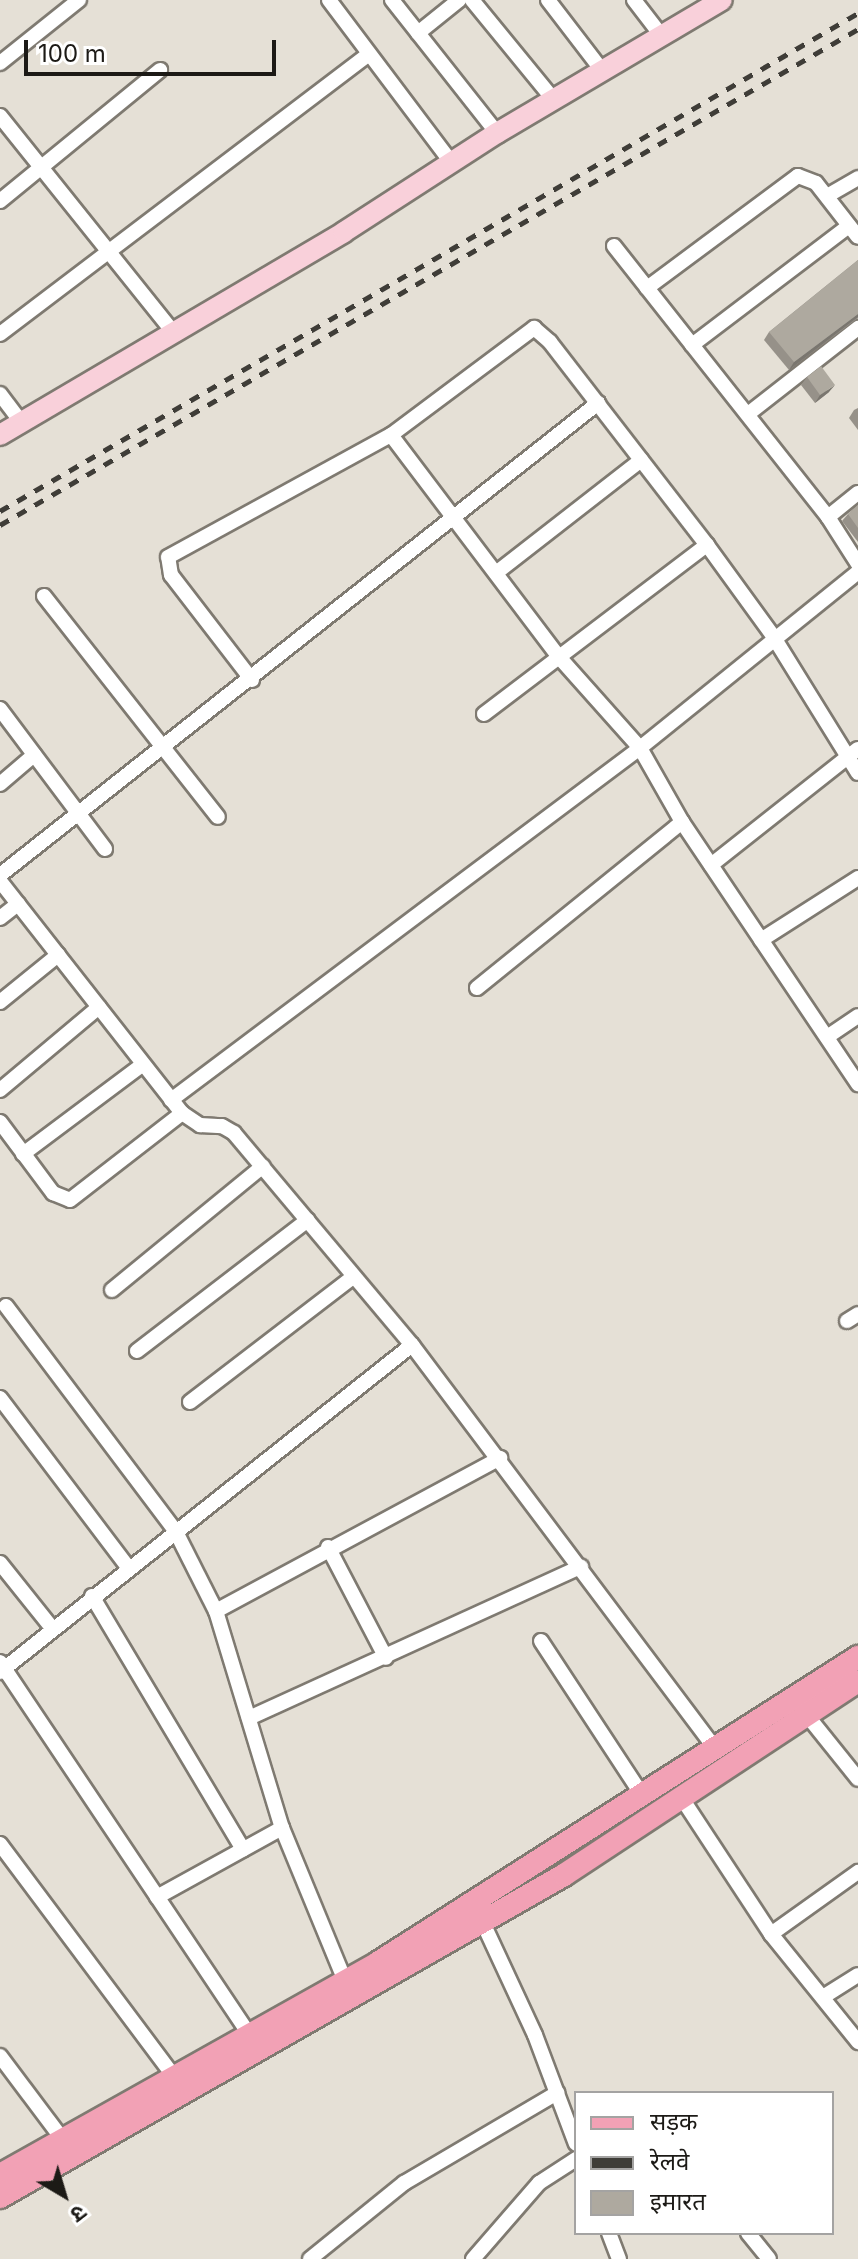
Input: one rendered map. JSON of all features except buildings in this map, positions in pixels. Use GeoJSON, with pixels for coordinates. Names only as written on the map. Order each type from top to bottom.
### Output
{"type":"FeatureCollection","features":[{"type":"Feature","properties":{"kind":"main road"},"geometry":{"type":"LineString","coordinates":[[0,2197],[254,2043],[345,1981],[858,1657]]}},
{"type":"Feature","properties":{"kind":"main road"},"geometry":{"type":"LineString","coordinates":[[0,2175],[174,2077],[254,2043],[483,1923],[858,1681]]}},
{"type":"Feature","properties":{"kind":"street"},"geometry":{"type":"LineString","coordinates":[[0,63],[79,0]]}},
{"type":"Feature","properties":{"kind":"street"},"geometry":{"type":"LineString","coordinates":[[329,0],[452,163]]}},
{"type":"Feature","properties":{"kind":"street"},"geometry":{"type":"LineString","coordinates":[[392,0],[497,133]]}},
{"type":"Feature","properties":{"kind":"street"},"geometry":{"type":"LineString","coordinates":[[418,33],[459,0]]}},
{"type":"Feature","properties":{"kind":"street"},"geometry":{"type":"LineString","coordinates":[[472,0],[553,99]]}},
{"type":"Feature","properties":{"kind":"street"},"geometry":{"type":"LineString","coordinates":[[548,0],[601,69]]}},
{"type":"Feature","properties":{"kind":"street"},"geometry":{"type":"LineString","coordinates":[[634,0],[661,35]]}},
{"type":"Feature","properties":{"kind":"street"},"geometry":{"type":"LineString","coordinates":[[0,435],[452,163],[601,69],[722,0]]}},
{"type":"Feature","properties":{"kind":"street"},"geometry":{"type":"LineString","coordinates":[[0,334],[369,54]]}},
{"type":"Feature","properties":{"kind":"street"},"geometry":{"type":"LineString","coordinates":[[0,201],[160,70]]}},
{"type":"Feature","properties":{"kind":"street"},"geometry":{"type":"LineString","coordinates":[[0,116],[173,332]]}},
{"type":"Feature","properties":{"kind":"street"},"geometry":{"type":"LineString","coordinates":[[647,288],[793,179],[808,177],[827,196],[854,232],[692,345]]}},
{"type":"Feature","properties":{"kind":"street"},"geometry":{"type":"LineString","coordinates":[[827,196],[858,178]]}},
{"type":"Feature","properties":{"kind":"street"},"geometry":{"type":"LineString","coordinates":[[614,246],[828,517],[858,564]]}},
{"type":"Feature","properties":{"kind":"street"},"geometry":{"type":"LineString","coordinates":[[252,680],[171,575],[166,559],[391,435],[531,328],[550,342],[707,545],[853,753],[858,773]]}},
{"type":"Feature","properties":{"kind":"street"},"geometry":{"type":"LineString","coordinates":[[748,414],[858,328]]}},
{"type":"Feature","properties":{"kind":"street"},"geometry":{"type":"LineString","coordinates":[[0,394],[21,422]]}},
{"type":"Feature","properties":{"kind":"street"},"geometry":{"type":"LineString","coordinates":[[598,403],[456,519],[163,746],[0,878],[182,1113],[200,1125],[229,1129],[412,1345],[500,1458],[714,1747]]}},
{"type":"Feature","properties":{"kind":"street"},"geometry":{"type":"LineString","coordinates":[[391,435],[559,657],[640,748],[682,822],[858,1084]]}},
{"type":"Feature","properties":{"kind":"street"},"geometry":{"type":"LineString","coordinates":[[496,573],[641,460]]}},
{"type":"Feature","properties":{"kind":"street"},"geometry":{"type":"LineString","coordinates":[[828,517],[858,493]]}},
{"type":"Feature","properties":{"kind":"street"},"geometry":{"type":"LineString","coordinates":[[484,714],[707,545]]}},
{"type":"Feature","properties":{"kind":"street"},"geometry":{"type":"LineString","coordinates":[[171,1100],[640,748],[773,636],[858,572]]}},
{"type":"Feature","properties":{"kind":"street"},"geometry":{"type":"LineString","coordinates":[[44,596],[218,817]]}},
{"type":"Feature","properties":{"kind":"street"},"geometry":{"type":"LineString","coordinates":[[0,709],[105,849]]}},
{"type":"Feature","properties":{"kind":"street"},"geometry":{"type":"LineString","coordinates":[[711,865],[853,753]]}},
{"type":"Feature","properties":{"kind":"street"},"geometry":{"type":"LineString","coordinates":[[0,784],[34,755]]}},
{"type":"Feature","properties":{"kind":"street"},"geometry":{"type":"LineString","coordinates":[[477,988],[682,822]]}},
{"type":"Feature","properties":{"kind":"street"},"geometry":{"type":"LineString","coordinates":[[761,940],[858,878]]}},
{"type":"Feature","properties":{"kind":"street"},"geometry":{"type":"LineString","coordinates":[[0,918],[18,904]]}},
{"type":"Feature","properties":{"kind":"street"},"geometry":{"type":"LineString","coordinates":[[0,1002],[58,955]]}},
{"type":"Feature","properties":{"kind":"street"},"geometry":{"type":"LineString","coordinates":[[0,1090],[99,1007]]}},
{"type":"Feature","properties":{"kind":"street"},"geometry":{"type":"LineString","coordinates":[[827,1037],[858,1016]]}},
{"type":"Feature","properties":{"kind":"street"},"geometry":{"type":"LineString","coordinates":[[23,1154],[142,1065]]}},
{"type":"Feature","properties":{"kind":"street"},"geometry":{"type":"LineString","coordinates":[[0,1122],[53,1193],[70,1200],[182,1113]]}},
{"type":"Feature","properties":{"kind":"street"},"geometry":{"type":"LineString","coordinates":[[112,1290],[263,1166]]}},
{"type":"Feature","properties":{"kind":"street"},"geometry":{"type":"LineString","coordinates":[[137,1351],[308,1220]]}},
{"type":"Feature","properties":{"kind":"street"},"geometry":{"type":"LineString","coordinates":[[190,1402],[353,1277]]}},
{"type":"Feature","properties":{"kind":"street"},"geometry":{"type":"LineString","coordinates":[[6,1306],[175,1530],[216,1611],[282,1828],[345,1981]]}},
{"type":"Feature","properties":{"kind":"street"},"geometry":{"type":"LineString","coordinates":[[254,2043],[2,1667],[412,1345]]}},
{"type":"Feature","properties":{"kind":"street"},"geometry":{"type":"LineString","coordinates":[[0,1398],[128,1567]]}},
{"type":"Feature","properties":{"kind":"street"},"geometry":{"type":"LineString","coordinates":[[216,1611],[328,1547],[500,1458]]}},
{"type":"Feature","properties":{"kind":"street"},"geometry":{"type":"LineString","coordinates":[[328,1547],[386,1658]]}},
{"type":"Feature","properties":{"kind":"street"},"geometry":{"type":"LineString","coordinates":[[0,1563],[52,1628]]}},
{"type":"Feature","properties":{"kind":"street"},"geometry":{"type":"LineString","coordinates":[[249,1718],[581,1567]]}},
{"type":"Feature","properties":{"kind":"street"},"geometry":{"type":"LineString","coordinates":[[92,1596],[243,1849]]}},
{"type":"Feature","properties":{"kind":"street"},"geometry":{"type":"LineString","coordinates":[[541,1641],[642,1795]]}},
{"type":"Feature","properties":{"kind":"street"},"geometry":{"type":"LineString","coordinates":[[806,1714],[858,1779]]}},
{"type":"Feature","properties":{"kind":"street"},"geometry":{"type":"LineString","coordinates":[[681,1797],[771,1934],[858,2042]]}},
{"type":"Feature","properties":{"kind":"street"},"geometry":{"type":"LineString","coordinates":[[157,1897],[282,1828]]}},
{"type":"Feature","properties":{"kind":"street"},"geometry":{"type":"LineString","coordinates":[[0,1846],[174,2077]]}},
{"type":"Feature","properties":{"kind":"street"},"geometry":{"type":"LineString","coordinates":[[771,1934],[858,1872]]}},
{"type":"Feature","properties":{"kind":"street"},"geometry":{"type":"LineString","coordinates":[[483,1923],[574,2139]]}},
{"type":"Feature","properties":{"kind":"street"},"geometry":{"type":"LineString","coordinates":[[823,1997],[858,1975]]}},
{"type":"Feature","properties":{"kind":"street"},"geometry":{"type":"LineString","coordinates":[[0,2056],[63,2140]]}},
{"type":"Feature","properties":{"kind":"street"},"geometry":{"type":"LineString","coordinates":[[310,2259],[404,2183],[557,2093]]}},
{"type":"Feature","properties":{"kind":"street"},"geometry":{"type":"LineString","coordinates":[[473,2259],[539,2183],[574,2160]]}},
{"type":"Feature","properties":{"kind":"street"},"geometry":{"type":"LineString","coordinates":[[610,2235],[619,2259]]}},
{"type":"Feature","properties":{"kind":"street"},"geometry":{"type":"LineString","coordinates":[[750,2235],[769,2259]]}},
{"type":"Feature","properties":{"kind":"railway"},"geometry":{"type":"LineString","coordinates":[[0,511],[858,13]]}},
{"type":"Feature","properties":{"kind":"railway"},"geometry":{"type":"LineString","coordinates":[[0,525],[858,29]]}}]}
